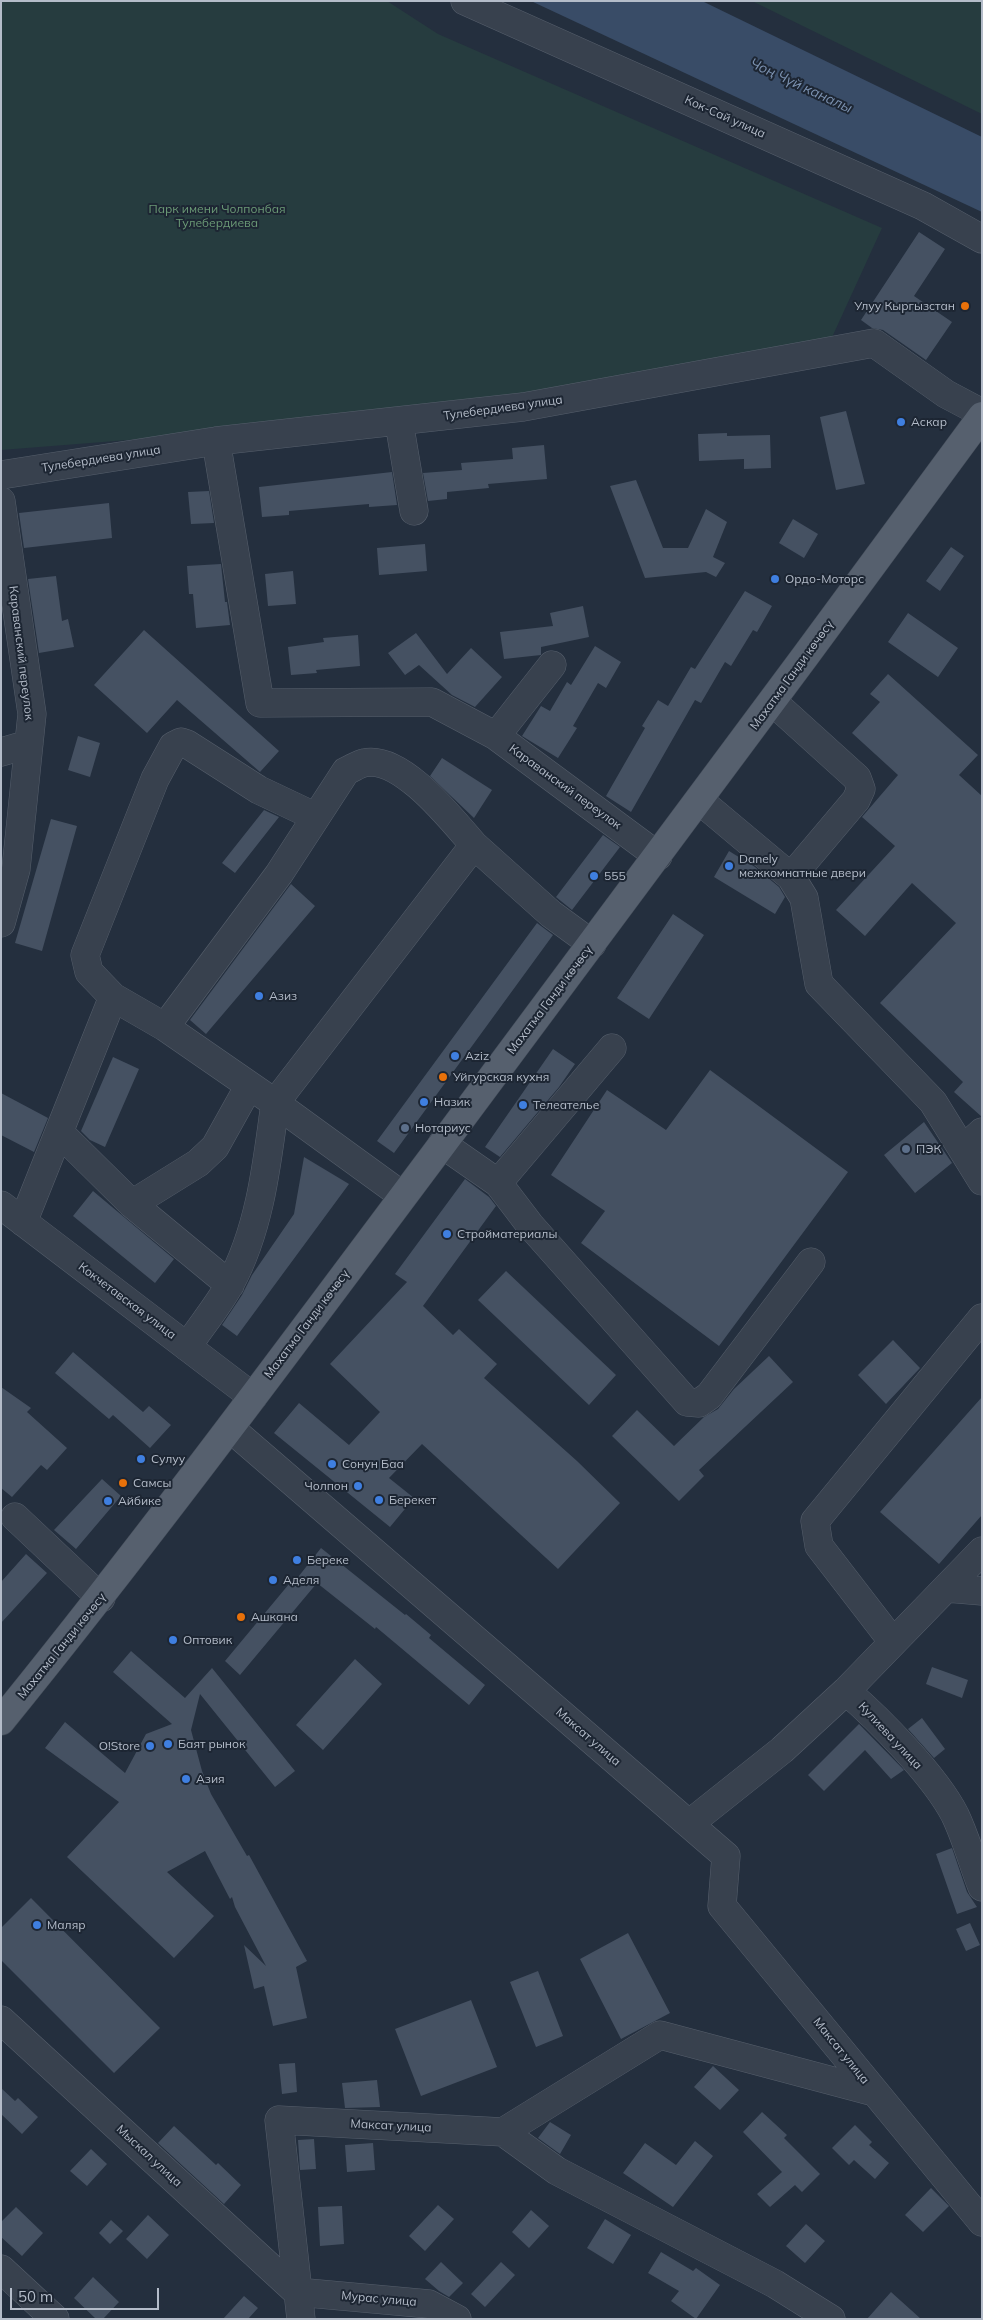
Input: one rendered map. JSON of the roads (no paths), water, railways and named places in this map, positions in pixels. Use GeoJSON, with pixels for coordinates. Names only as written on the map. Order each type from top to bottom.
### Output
{"type":"FeatureCollection","features":[{"type":"Feature","properties":{"kind":"main road","name":"Махатма Ганди көчөсү"},"geometry":{"type":"LineString","coordinates":[[1,1721],[101,1598],[230,1428],[773,702],[982,415]]}},
{"type":"Feature","properties":{"kind":"street","name":"Кок-Сай улица"},"geometry":{"type":"LineString","coordinates":[[465,1],[923,206],[982,239]]}},
{"type":"Feature","properties":{"kind":"street","name":"Тулебердиева улица"},"geometry":{"type":"LineString","coordinates":[[1,475],[216,441],[524,407],[874,344],[946,394],[982,415]]}},
{"type":"Feature","properties":{"kind":"street"},"geometry":{"type":"LineString","coordinates":[[399,422],[414,511]]}},
{"type":"Feature","properties":{"kind":"street"},"geometry":{"type":"LineString","coordinates":[[216,441],[260,703],[432,702],[496,736]]}},
{"type":"Feature","properties":{"kind":"street","name":"Караванский переулок"},"geometry":{"type":"LineString","coordinates":[[1,501],[32,714],[16,869],[1,923]]}},
{"type":"Feature","properties":{"kind":"street","name":"Караванский переулок"},"geometry":{"type":"LineString","coordinates":[[552,665],[496,736],[658,856]]}},
{"type":"Feature","properties":{"kind":"street"},"geometry":{"type":"LineString","coordinates":[[773,702],[857,778],[861,789],[856,800],[791,878]]}},
{"type":"Feature","properties":{"kind":"street"},"geometry":{"type":"LineString","coordinates":[[316,817],[259,790],[187,744],[181,742],[173,746],[155,779],[85,954],[88,972],[113,997],[165,1026],[403,1196]]}},
{"type":"Feature","properties":{"kind":"street"},"geometry":{"type":"LineString","coordinates":[[1,752],[28,744]]}},
{"type":"Feature","properties":{"kind":"street"},"geometry":{"type":"LineString","coordinates":[[165,1026],[278,874],[346,771],[365,763],[388,766],[415,781],[474,845],[551,914],[592,944]]}},
{"type":"Feature","properties":{"kind":"street"},"geometry":{"type":"LineString","coordinates":[[700,800],[791,878],[804,898],[819,984],[972,1140],[982,1181]]}},
{"type":"Feature","properties":{"kind":"street"},"geometry":{"type":"LineString","coordinates":[[187,1347],[230,1285],[244,1253],[264,1180],[275,1103],[474,845]]}},
{"type":"Feature","properties":{"kind":"street"},"geometry":{"type":"LineString","coordinates":[[23,1222],[113,997]]}},
{"type":"Feature","properties":{"kind":"street"},"geometry":{"type":"LineString","coordinates":[[498,1183],[612,1048]]}},
{"type":"Feature","properties":{"kind":"street"},"geometry":{"type":"LineString","coordinates":[[132,1204],[198,1163],[215,1147],[249,1086]]}},
{"type":"Feature","properties":{"kind":"street"},"geometry":{"type":"LineString","coordinates":[[59,1132],[132,1204],[230,1285]]}},
{"type":"Feature","properties":{"kind":"street"},"geometry":{"type":"LineString","coordinates":[[442,1144],[498,1183],[530,1225],[687,1402],[700,1403],[708,1396],[811,1262]]}},
{"type":"Feature","properties":{"kind":"street","name":"Кокчетавская улица"},"geometry":{"type":"LineString","coordinates":[[1,1206],[253,1397]]}},
{"type":"Feature","properties":{"kind":"street"},"geometry":{"type":"LineString","coordinates":[[893,1642],[819,1546],[815,1521],[982,1318]]}},
{"type":"Feature","properties":{"kind":"street","name":"Максат улица"},"geometry":{"type":"LineString","coordinates":[[230,1428],[726,1856],[722,1906],[982,2222]]}},
{"type":"Feature","properties":{"kind":"street"},"geometry":{"type":"LineString","coordinates":[[15,1517],[101,1598]]}},
{"type":"Feature","properties":{"kind":"street"},"geometry":{"type":"LineString","coordinates":[[689,1824],[782,1750],[846,1691],[982,1551]]}},
{"type":"Feature","properties":{"kind":"street"},"geometry":{"type":"LineString","coordinates":[[946,1588],[982,1591]]}},
{"type":"Feature","properties":{"kind":"street","name":"Кулиева улица"},"geometry":{"type":"LineString","coordinates":[[846,1691],[868,1710],[939,1790],[955,1816],[982,1887]]}},
{"type":"Feature","properties":{"kind":"street","name":"Мыскал улица"},"geometry":{"type":"LineString","coordinates":[[1,2020],[297,2292]]}},
{"type":"Feature","properties":{"kind":"street","name":"Максат улица"},"geometry":{"type":"LineString","coordinates":[[297,2292],[279,2120],[503,2132],[660,2035],[874,2092]]}},
{"type":"Feature","properties":{"kind":"street"},"geometry":{"type":"LineString","coordinates":[[503,2132],[557,2171],[775,2284],[831,2319]]}},
{"type":"Feature","properties":{"kind":"street"},"geometry":{"type":"LineString","coordinates":[[1,2269],[55,2319]]}},
{"type":"Feature","properties":{"kind":"street"},"geometry":{"type":"LineString","coordinates":[[297,2292],[301,2319]]}},
{"type":"Feature","properties":{"kind":"street","name":"Мурас улица"},"geometry":{"type":"LineString","coordinates":[[297,2292],[429,2304],[457,2319]]}},
{"type":"Feature","properties":{"kind":"water","name":"Чоң Чүй каналы"},"geometry":{"type":"Polygon","coordinates":[[[531,1],[702,1],[982,137],[982,212],[531,1]]]}},
{"type":"Feature","properties":{"kind":"place","name":"Улуу Кыргызстан"},"geometry":{"type":"Point","coordinates":[965,306]}},
{"type":"Feature","properties":{"kind":"place","name":"Аскар"},"geometry":{"type":"Point","coordinates":[901,422]}},
{"type":"Feature","properties":{"kind":"place","name":"Ордо-Моторс"},"geometry":{"type":"Point","coordinates":[775,579]}},
{"type":"Feature","properties":{"kind":"place","name":"Danely межкомнатные двери"},"geometry":{"type":"Point","coordinates":[729,866]}},
{"type":"Feature","properties":{"kind":"place","name":"555"},"geometry":{"type":"Point","coordinates":[594,876]}},
{"type":"Feature","properties":{"kind":"place","name":"Азиз"},"geometry":{"type":"Point","coordinates":[259,996]}},
{"type":"Feature","properties":{"kind":"place","name":"Aziz"},"geometry":{"type":"Point","coordinates":[455,1056]}},
{"type":"Feature","properties":{"kind":"place","name":"Уйгурская кухня"},"geometry":{"type":"Point","coordinates":[443,1077]}},
{"type":"Feature","properties":{"kind":"place","name":"Назик"},"geometry":{"type":"Point","coordinates":[424,1102]}},
{"type":"Feature","properties":{"kind":"place","name":"Телеателье"},"geometry":{"type":"Point","coordinates":[523,1105]}},
{"type":"Feature","properties":{"kind":"place","name":"Нотариус"},"geometry":{"type":"Point","coordinates":[405,1128]}},
{"type":"Feature","properties":{"kind":"place","name":"ПЭК"},"geometry":{"type":"Point","coordinates":[906,1149]}},
{"type":"Feature","properties":{"kind":"place","name":"Стройматериалы"},"geometry":{"type":"Point","coordinates":[447,1234]}},
{"type":"Feature","properties":{"kind":"place","name":"Сулуу"},"geometry":{"type":"Point","coordinates":[141,1459]}},
{"type":"Feature","properties":{"kind":"place","name":"Сонун Баа"},"geometry":{"type":"Point","coordinates":[332,1464]}},
{"type":"Feature","properties":{"kind":"place","name":"Самсы"},"geometry":{"type":"Point","coordinates":[123,1483]}},
{"type":"Feature","properties":{"kind":"place","name":"Чолпон"},"geometry":{"type":"Point","coordinates":[358,1486]}},
{"type":"Feature","properties":{"kind":"place","name":"Берекет"},"geometry":{"type":"Point","coordinates":[379,1500]}},
{"type":"Feature","properties":{"kind":"place","name":"Айбике"},"geometry":{"type":"Point","coordinates":[108,1501]}},
{"type":"Feature","properties":{"kind":"place","name":"Береке"},"geometry":{"type":"Point","coordinates":[297,1560]}},
{"type":"Feature","properties":{"kind":"place","name":"Аделя"},"geometry":{"type":"Point","coordinates":[273,1580]}},
{"type":"Feature","properties":{"kind":"place","name":"Ашкана"},"geometry":{"type":"Point","coordinates":[241,1617]}},
{"type":"Feature","properties":{"kind":"place","name":"Оптовик"},"geometry":{"type":"Point","coordinates":[173,1640]}},
{"type":"Feature","properties":{"kind":"place","name":"Баят рынок"},"geometry":{"type":"Point","coordinates":[168,1744]}},
{"type":"Feature","properties":{"kind":"place","name":"O!Store"},"geometry":{"type":"Point","coordinates":[150,1746]}},
{"type":"Feature","properties":{"kind":"place","name":"Азия"},"geometry":{"type":"Point","coordinates":[186,1779]}},
{"type":"Feature","properties":{"kind":"place","name":"Маляр"},"geometry":{"type":"Point","coordinates":[37,1925]}},
{"type":"Feature","properties":{"kind":"park label","name":"Парк имени Чолпонбая Тулебердиева"},"geometry":{"type":"Point","coordinates":[217,216]}}]}
